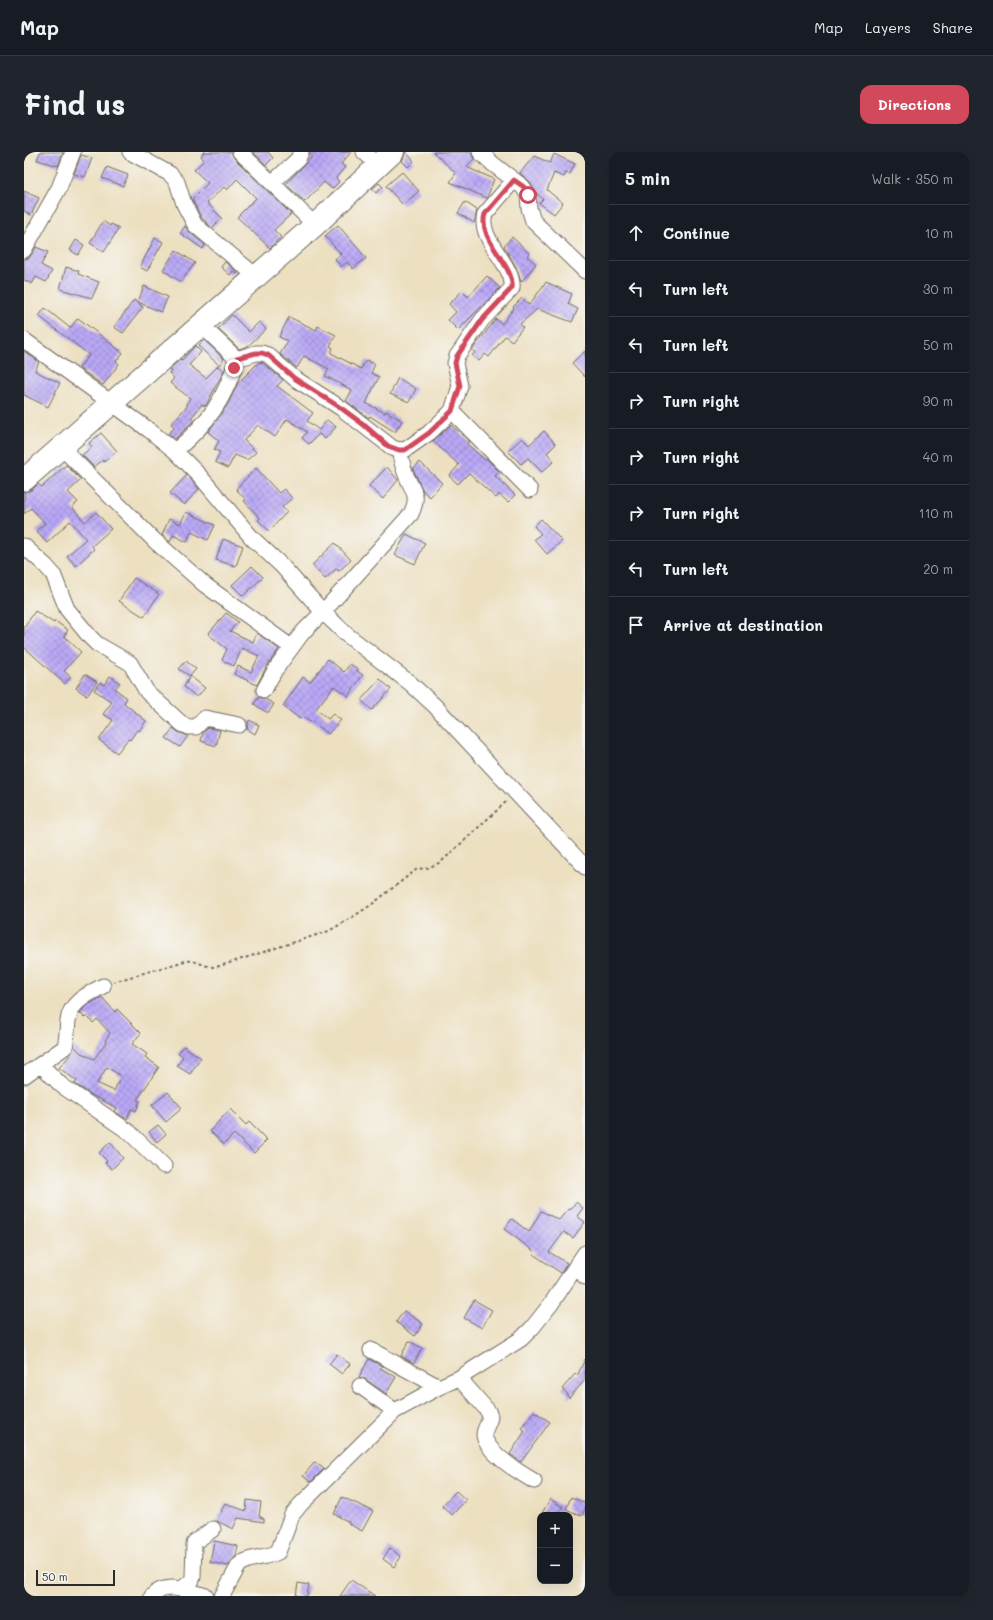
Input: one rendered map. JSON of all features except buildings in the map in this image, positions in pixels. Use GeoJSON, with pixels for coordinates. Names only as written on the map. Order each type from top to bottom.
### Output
{"type":"FeatureCollection","features":[{"type":"Feature","properties":{"kind":"highway"},"geometry":{"type":"LineString","coordinates":[[24,480],[62,448],[200,324],[315,225],[378,156]]}},
{"type":"Feature","properties":{"kind":"street"},"geometry":{"type":"LineString","coordinates":[[24,250],[59,188],[73,152]]}},
{"type":"Feature","properties":{"kind":"street"},"geometry":{"type":"LineString","coordinates":[[130,152],[170,174],[177,182],[184,204],[195,225],[256,276]]}},
{"type":"Feature","properties":{"kind":"street"},"geometry":{"type":"LineString","coordinates":[[240,152],[315,225]]}},
{"type":"Feature","properties":{"kind":"street"},"geometry":{"type":"LineString","coordinates":[[272,183],[298,159],[301,152]]}},
{"type":"Feature","properties":{"kind":"street"},"geometry":{"type":"LineString","coordinates":[[480,152],[493,164],[524,187],[528,195],[528,208],[533,221],[585,271]]}},
{"type":"Feature","properties":{"kind":"street"},"geometry":{"type":"LineString","coordinates":[[237,358],[256,353],[268,355],[294,378],[341,408],[364,425],[388,446],[399,450],[405,450],[429,433],[452,411],[460,386],[455,363],[457,356],[482,320],[512,288],[513,283],[484,230],[483,221],[485,214],[514,180]]}},
{"type":"Feature","properties":{"kind":"street"},"geometry":{"type":"LineString","coordinates":[[200,324],[237,358]]}},
{"type":"Feature","properties":{"kind":"street"},"geometry":{"type":"LineString","coordinates":[[24,340],[149,430],[175,451],[199,475],[252,538],[282,566],[323,612],[347,635],[410,683],[435,706],[515,794],[585,867]]}},
{"type":"Feature","properties":{"kind":"street"},"geometry":{"type":"LineString","coordinates":[[175,451],[194,435],[212,415],[219,403],[237,358]]}},
{"type":"Feature","properties":{"kind":"street"},"geometry":{"type":"LineString","coordinates":[[452,411],[530,490]]}},
{"type":"Feature","properties":{"kind":"street"},"geometry":{"type":"LineString","coordinates":[[62,448],[155,541],[205,585],[291,647]]}},
{"type":"Feature","properties":{"kind":"street"},"geometry":{"type":"LineString","coordinates":[[264,690],[275,670],[303,632],[323,612],[411,514],[416,503],[416,495],[404,469],[399,450]]}},
{"type":"Feature","properties":{"kind":"street"},"geometry":{"type":"LineString","coordinates":[[24,546],[53,574],[67,609],[90,637],[98,644],[130,663],[146,692],[182,724],[189,727],[196,727],[204,718],[239,725]]}},
{"type":"Feature","properties":{"kind":"street"},"geometry":{"type":"LineString","coordinates":[[24,1076],[65,1047],[70,1013],[74,1006],[83,997],[103,986]]}},
{"type":"Feature","properties":{"kind":"street"},"geometry":{"type":"LineString","coordinates":[[40,1065],[61,1084],[129,1132],[164,1166]]}},
{"type":"Feature","properties":{"kind":"street"},"geometry":{"type":"LineString","coordinates":[[581,1259],[585,1277]]}},
{"type":"Feature","properties":{"kind":"street"},"geometry":{"type":"LineString","coordinates":[[222,1596],[239,1566],[243,1562],[251,1559],[264,1558],[278,1552],[292,1515],[300,1505],[395,1411],[459,1378],[520,1339],[532,1328],[581,1259]]}},
{"type":"Feature","properties":{"kind":"street"},"geometry":{"type":"LineString","coordinates":[[371,1350],[439,1387]]}},
{"type":"Feature","properties":{"kind":"street"},"geometry":{"type":"LineString","coordinates":[[459,1378],[488,1411],[490,1417],[484,1432],[484,1437],[489,1445],[516,1471],[534,1481]]}},
{"type":"Feature","properties":{"kind":"street"},"geometry":{"type":"LineString","coordinates":[[360,1386],[395,1411]]}},
{"type":"Feature","properties":{"kind":"street"},"geometry":{"type":"LineString","coordinates":[[181,1589],[191,1582],[193,1577],[194,1544],[213,1529]]}},
{"type":"Feature","properties":{"kind":"street"},"geometry":{"type":"LineString","coordinates":[[152,1596],[160,1589],[169,1587],[206,1596]]}},
{"type":"Feature","properties":{"kind":"path"},"geometry":{"type":"LineString","coordinates":[[103,986],[185,962],[199,962],[208,968],[220,966],[329,931],[371,905],[417,869],[428,868],[440,862],[515,794]]}},
{"type":"Feature","properties":{"kind":"route"},"geometry":{"type":"LineString","coordinates":[[234,368],[237,358],[256,353],[268,355],[294,378],[364,425],[388,446],[394,449],[405,450],[429,433],[452,411],[460,386],[455,363],[457,356],[461,348],[482,320],[512,288],[513,283],[509,274],[484,230],[483,221],[485,214],[514,180],[524,187],[528,195]]}}]}
